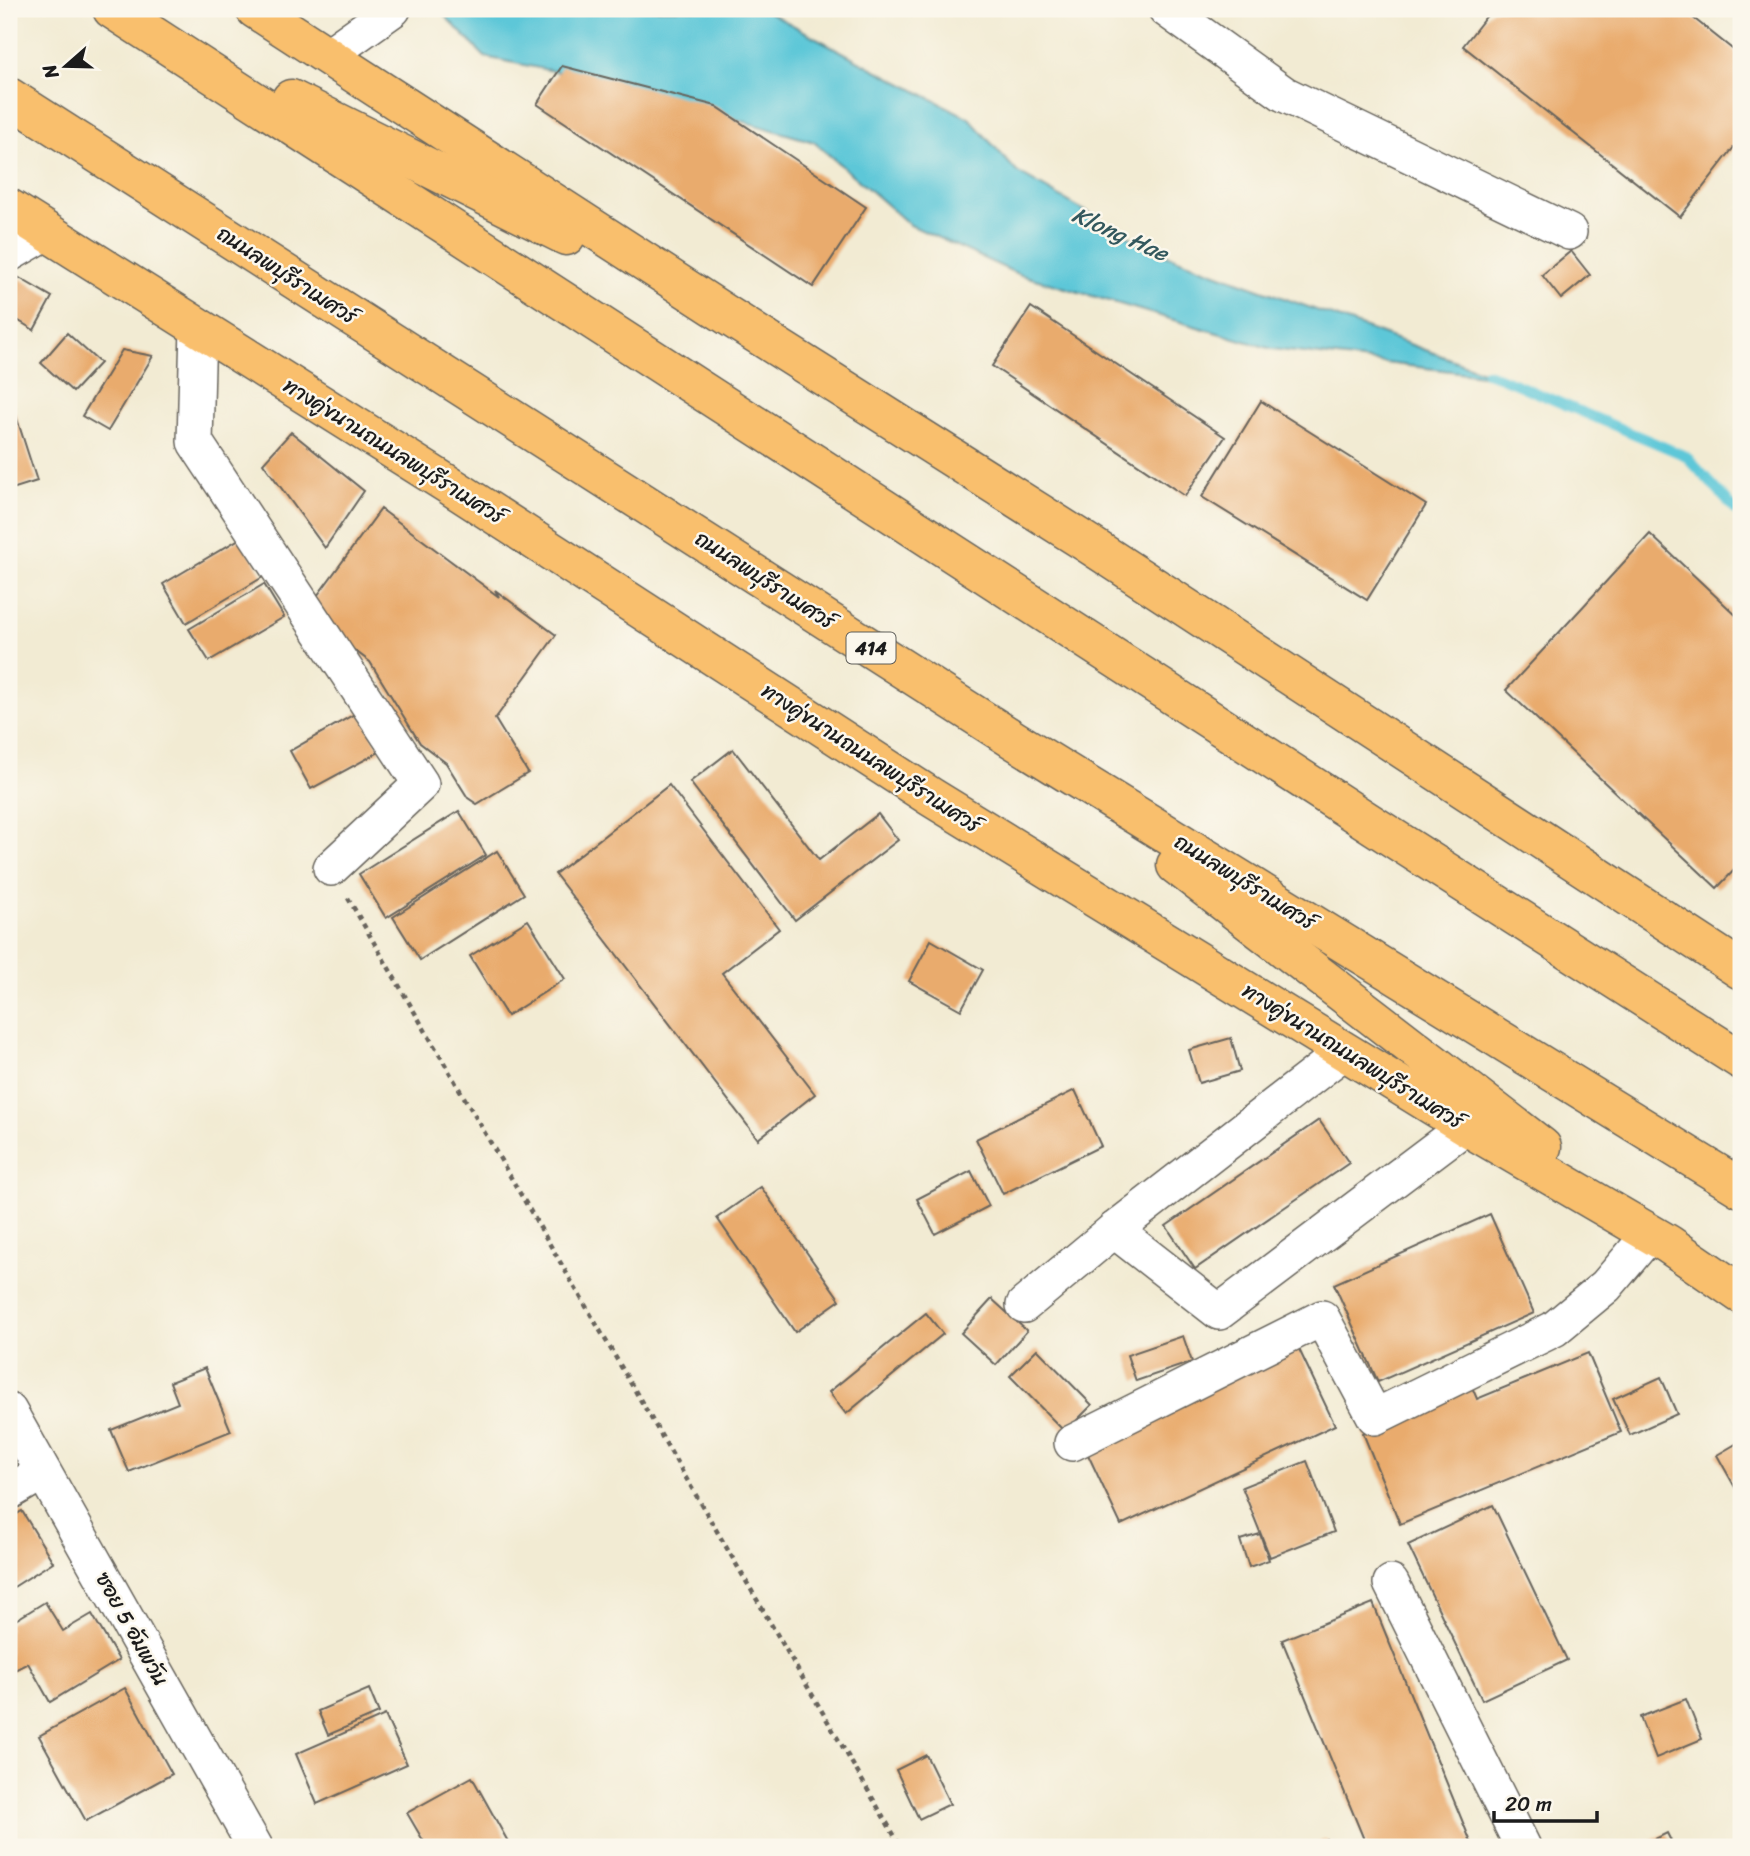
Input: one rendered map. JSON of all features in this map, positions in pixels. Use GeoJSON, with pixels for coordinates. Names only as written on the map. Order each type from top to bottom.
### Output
{"type":"FeatureCollection","features":[{"type":"Feature","properties":{"kind":"main road"},"geometry":{"type":"LineString","coordinates":[[255,9],[730,317],[1087,543],[1741,970]]}},
{"type":"Feature","properties":{"kind":"main road"},"geometry":{"type":"LineString","coordinates":[[119,13],[730,317]]}},
{"type":"Feature","properties":{"kind":"main road"},"geometry":{"type":"LineString","coordinates":[[119,13],[1364,820],[1741,1060]]}},
{"type":"Feature","properties":{"kind":"main road"},"geometry":{"type":"LineString","coordinates":[[272,89],[327,56]]}},
{"type":"Feature","properties":{"kind":"main road","name":"ถนนลพบุรีราเมศวร์"},"geometry":{"type":"LineString","coordinates":[[9,97],[1014,740],[1741,1188]]}},
{"type":"Feature","properties":{"kind":"main road","name":"ทางคู่ขนานถนนลพบุรีราเมศวร์"},"geometry":{"type":"LineString","coordinates":[[9,208],[461,493],[930,797],[1465,1126],[1659,1239],[1741,1294]]}},
{"type":"Feature","properties":{"kind":"main road"},"geometry":{"type":"LineString","coordinates":[[1014,740],[1659,1239]]}},
{"type":"Feature","properties":{"kind":"street"},"geometry":{"type":"LineString","coordinates":[[327,56],[393,9]]}},
{"type":"Feature","properties":{"kind":"street"},"geometry":{"type":"LineString","coordinates":[[1166,9],[1284,94],[1569,232]]}},
{"type":"Feature","properties":{"kind":"street"},"geometry":{"type":"LineString","coordinates":[[9,254],[47,232]]}},
{"type":"Feature","properties":{"kind":"street"},"geometry":{"type":"LineString","coordinates":[[198,327],[195,442],[421,784],[331,868]]}},
{"type":"Feature","properties":{"kind":"street"},"geometry":{"type":"LineString","coordinates":[[1024,1305],[1114,1230],[1345,1051]]}},
{"type":"Feature","properties":{"kind":"street"},"geometry":{"type":"LineString","coordinates":[[1114,1230],[1219,1312],[1465,1126]]}},
{"type":"Feature","properties":{"kind":"street"},"geometry":{"type":"LineString","coordinates":[[1072,1443],[1322,1318],[1375,1417],[1554,1329],[1659,1239]]}},
{"type":"Feature","properties":{"kind":"street","name":"ซอย 5 อัมพวัน"},"geometry":{"type":"LineString","coordinates":[[9,1411],[255,1847]]}},
{"type":"Feature","properties":{"kind":"street"},"geometry":{"type":"LineString","coordinates":[[9,1492],[43,1472]]}},
{"type":"Feature","properties":{"kind":"street"},"geometry":{"type":"LineString","coordinates":[[1391,1583],[1523,1847]]}},
{"type":"Feature","properties":{"kind":"path"},"geometry":{"type":"LineString","coordinates":[[331,868],[901,1847]]}},
{"type":"Feature","properties":{"kind":"water"},"geometry":{"type":"Polygon","coordinates":[[[438,9],[763,9],[969,118],[1017,172],[1153,250],[1499,377],[1272,349],[1018,274],[910,225],[814,142],[616,84],[485,57],[438,9]]]}},
{"type":"Feature","properties":{"kind":"building"},"geometry":{"type":"Polygon","coordinates":[[[1492,9],[1682,9],[1741,56],[1741,138],[1680,217],[1463,46],[1492,9]]]}},
{"type":"Feature","properties":{"kind":"building"},"geometry":{"type":"Polygon","coordinates":[[[562,66],[716,106],[866,207],[813,287],[537,104],[562,66]]]}},
{"type":"Feature","properties":{"kind":"building"},"geometry":{"type":"Polygon","coordinates":[[[1571,251],[1590,275],[1561,299],[1542,275],[1571,251]]]}},
{"type":"Feature","properties":{"kind":"building"},"geometry":{"type":"Polygon","coordinates":[[[9,272],[52,297],[34,330],[9,315],[9,272]]]}},
{"type":"Feature","properties":{"kind":"building"},"geometry":{"type":"Polygon","coordinates":[[[1031,307],[1225,437],[1185,496],[992,366],[1031,307]]]}},
{"type":"Feature","properties":{"kind":"building"},"geometry":{"type":"Polygon","coordinates":[[[67,333],[100,363],[73,392],[41,363],[67,333]]]}},
{"type":"Feature","properties":{"kind":"building"},"geometry":{"type":"Polygon","coordinates":[[[122,350],[153,356],[108,431],[82,416],[122,350]]]}},
{"type":"Feature","properties":{"kind":"building"},"geometry":{"type":"Polygon","coordinates":[[[9,394],[37,481],[9,490],[9,394]]]}},
{"type":"Feature","properties":{"kind":"building"},"geometry":{"type":"Polygon","coordinates":[[[1261,401],[1426,505],[1367,600],[1202,497],[1261,401]]]}},
{"type":"Feature","properties":{"kind":"building"},"geometry":{"type":"Polygon","coordinates":[[[291,432],[364,491],[325,548],[263,463],[291,432]]]}},
{"type":"Feature","properties":{"kind":"building"},"geometry":{"type":"Polygon","coordinates":[[[381,509],[499,597],[495,590],[556,635],[495,719],[528,773],[477,804],[468,798],[446,763],[420,743],[370,662],[321,625],[309,607],[381,509]]]}},
{"type":"Feature","properties":{"kind":"building"},"geometry":{"type":"Polygon","coordinates":[[[1650,534],[1741,620],[1741,863],[1717,888],[1506,690],[1650,534]]]}},
{"type":"Feature","properties":{"kind":"building"},"geometry":{"type":"Polygon","coordinates":[[[241,538],[263,577],[186,623],[163,584],[241,538]]]}},
{"type":"Feature","properties":{"kind":"building"},"geometry":{"type":"Polygon","coordinates":[[[264,584],[284,617],[209,661],[189,629],[264,584]]]}},
{"type":"Feature","properties":{"kind":"building"},"geometry":{"type":"Polygon","coordinates":[[[360,711],[381,751],[311,789],[290,751],[360,711]]]}},
{"type":"Feature","properties":{"kind":"building"},"geometry":{"type":"Polygon","coordinates":[[[733,749],[819,860],[878,814],[898,840],[795,920],[690,782],[733,749]]]}},
{"type":"Feature","properties":{"kind":"building"},"geometry":{"type":"Polygon","coordinates":[[[669,785],[779,929],[722,973],[815,1094],[758,1139],[555,874],[669,785]]]}},
{"type":"Feature","properties":{"kind":"building"},"geometry":{"type":"Polygon","coordinates":[[[459,811],[486,855],[386,918],[359,874],[459,811]]]}},
{"type":"Feature","properties":{"kind":"building"},"geometry":{"type":"Polygon","coordinates":[[[497,851],[524,894],[420,960],[393,917],[497,851]]]}},
{"type":"Feature","properties":{"kind":"building"},"geometry":{"type":"Polygon","coordinates":[[[528,920],[565,979],[507,1016],[470,956],[528,920]]]}},
{"type":"Feature","properties":{"kind":"building"},"geometry":{"type":"Polygon","coordinates":[[[931,940],[983,970],[961,1010],[909,981],[931,940]]]}},
{"type":"Feature","properties":{"kind":"building"},"geometry":{"type":"Polygon","coordinates":[[[1231,1038],[1240,1071],[1199,1083],[1189,1050],[1231,1038]]]}},
{"type":"Feature","properties":{"kind":"building"},"geometry":{"type":"Polygon","coordinates":[[[1075,1090],[1101,1146],[1003,1194],[976,1139],[1075,1090]]]}},
{"type":"Feature","properties":{"kind":"building"},"geometry":{"type":"Polygon","coordinates":[[[1319,1120],[1349,1163],[1195,1269],[1166,1226],[1319,1120]]]}},
{"type":"Feature","properties":{"kind":"building"},"geometry":{"type":"Polygon","coordinates":[[[971,1171],[989,1206],[935,1234],[917,1199],[971,1171]]]}},
{"type":"Feature","properties":{"kind":"building"},"geometry":{"type":"Polygon","coordinates":[[[761,1187],[840,1300],[795,1332],[717,1218],[761,1187]]]}},
{"type":"Feature","properties":{"kind":"building"},"geometry":{"type":"Polygon","coordinates":[[[1490,1214],[1534,1313],[1378,1382],[1334,1284],[1490,1214]]]}},
{"type":"Feature","properties":{"kind":"building"},"geometry":{"type":"Polygon","coordinates":[[[992,1299],[1027,1331],[996,1365],[961,1333],[992,1299]]]}},
{"type":"Feature","properties":{"kind":"building"},"geometry":{"type":"Polygon","coordinates":[[[926,1313],[943,1334],[846,1414],[829,1392],[926,1313]]]}},
{"type":"Feature","properties":{"kind":"building"},"geometry":{"type":"Polygon","coordinates":[[[1183,1336],[1192,1362],[1136,1381],[1127,1355],[1183,1336]]]}},
{"type":"Feature","properties":{"kind":"building"},"geometry":{"type":"Polygon","coordinates":[[[1297,1345],[1335,1425],[1121,1525],[1083,1444],[1297,1345]]]}},
{"type":"Feature","properties":{"kind":"building"},"geometry":{"type":"Polygon","coordinates":[[[1037,1349],[1092,1405],[1065,1432],[1010,1376],[1037,1349]]]}},
{"type":"Feature","properties":{"kind":"building"},"geometry":{"type":"Polygon","coordinates":[[[1588,1353],[1621,1432],[1400,1524],[1363,1433],[1472,1387],[1477,1399],[1588,1353]]]}},
{"type":"Feature","properties":{"kind":"building"},"geometry":{"type":"Polygon","coordinates":[[[205,1368],[231,1431],[129,1472],[111,1430],[178,1403],[170,1382],[205,1368]]]}},
{"type":"Feature","properties":{"kind":"building"},"geometry":{"type":"Polygon","coordinates":[[[1661,1377],[1677,1414],[1630,1435],[1613,1399],[1661,1377]]]}},
{"type":"Feature","properties":{"kind":"building"},"geometry":{"type":"Polygon","coordinates":[[[1741,1441],[1741,1498],[1717,1455],[1741,1441]]]}},
{"type":"Feature","properties":{"kind":"building"},"geometry":{"type":"Polygon","coordinates":[[[1307,1461],[1334,1532],[1270,1557],[1242,1487],[1307,1461]]]}},
{"type":"Feature","properties":{"kind":"building"},"geometry":{"type":"Polygon","coordinates":[[[1493,1505],[1567,1660],[1482,1700],[1408,1545],[1493,1505]]]}},
{"type":"Feature","properties":{"kind":"building"},"geometry":{"type":"Polygon","coordinates":[[[22,1511],[53,1562],[9,1590],[9,1519],[22,1511]]]}},
{"type":"Feature","properties":{"kind":"building"},"geometry":{"type":"Polygon","coordinates":[[[1260,1534],[1269,1560],[1249,1567],[1240,1540],[1260,1534]]]}},
{"type":"Feature","properties":{"kind":"building"},"geometry":{"type":"Polygon","coordinates":[[[45,1602],[63,1631],[92,1614],[119,1660],[50,1702],[28,1663],[11,1672],[9,1669],[9,1624],[45,1602]]]}},
{"type":"Feature","properties":{"kind":"building"},"geometry":{"type":"Polygon","coordinates":[[[1373,1603],[1473,1847],[1367,1847],[1282,1640],[1373,1603]]]}},
{"type":"Feature","properties":{"kind":"building"},"geometry":{"type":"Polygon","coordinates":[[[125,1688],[172,1774],[86,1821],[39,1736],[125,1688]]]}},
{"type":"Feature","properties":{"kind":"building"},"geometry":{"type":"Polygon","coordinates":[[[369,1689],[379,1713],[328,1735],[318,1711],[369,1689]]]}},
{"type":"Feature","properties":{"kind":"building"},"geometry":{"type":"Polygon","coordinates":[[[1686,1699],[1702,1739],[1656,1758],[1640,1717],[1686,1699]]]}},
{"type":"Feature","properties":{"kind":"building"},"geometry":{"type":"Polygon","coordinates":[[[385,1715],[407,1764],[317,1804],[296,1754],[385,1715]]]}},
{"type":"Feature","properties":{"kind":"building"},"geometry":{"type":"Polygon","coordinates":[[[926,1755],[950,1804],[919,1819],[896,1770],[926,1755]]]}},
{"type":"Feature","properties":{"kind":"building"},"geometry":{"type":"Polygon","coordinates":[[[472,1777],[511,1847],[427,1847],[407,1813],[472,1777]]]}},
{"type":"Feature","properties":{"kind":"building"},"geometry":{"type":"Polygon","coordinates":[[[1667,1833],[1674,1847],[1639,1847],[1667,1833]]]}},
{"type":"Feature","properties":{"kind":"building"},"geometry":{"type":"Polygon","coordinates":[[[1326,1839],[1330,1847],[1310,1847],[1326,1839]]]}},
{"type":"Feature","properties":{"kind":"waterway","name":"Klong Hae"},"geometry":{"type":"LineString","coordinates":[[1486,373],[1686,456],[1741,516]]}}]}
